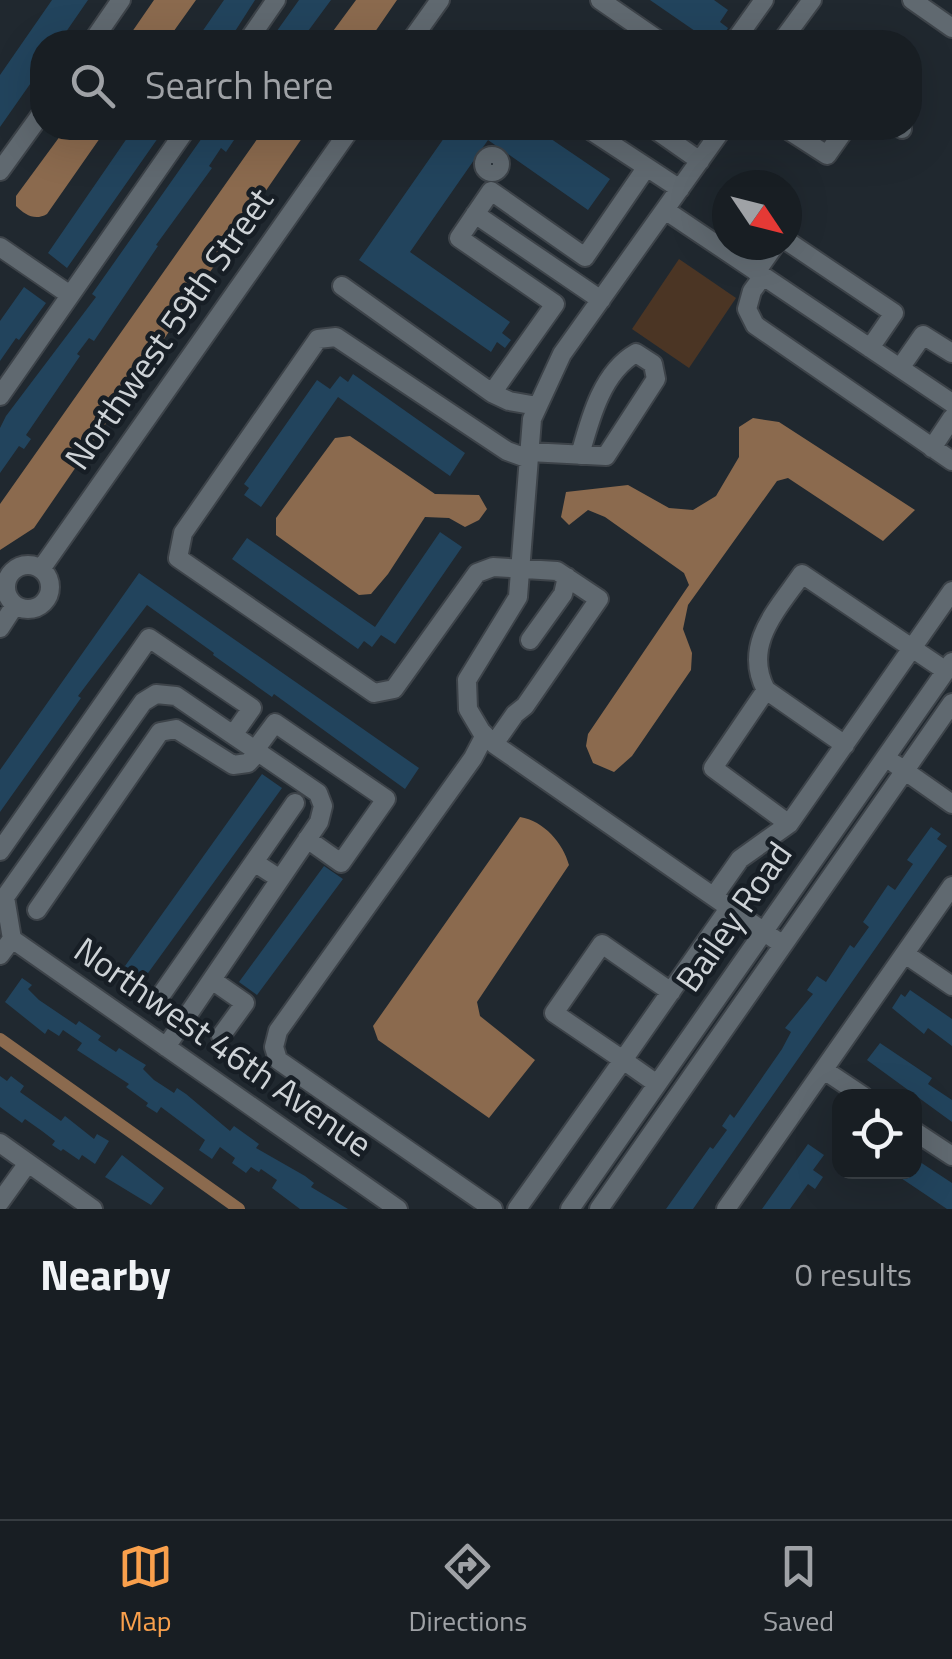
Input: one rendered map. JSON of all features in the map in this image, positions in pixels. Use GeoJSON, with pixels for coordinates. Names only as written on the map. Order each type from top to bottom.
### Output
{"type":"FeatureCollection","features":[{"type":"Feature","properties":{"kind":"street"},"geometry":{"type":"LineString","coordinates":[[100,30],[121,0]]}},
{"type":"Feature","properties":{"kind":"street"},"geometry":{"type":"LineString","coordinates":[[255,30],[276,0]]}},
{"type":"Feature","properties":{"kind":"street"},"geometry":{"type":"LineString","coordinates":[[419,30],[440,0]]}},
{"type":"Feature","properties":{"kind":"street"},"geometry":{"type":"LineString","coordinates":[[600,0],[644,30]]}},
{"type":"Feature","properties":{"kind":"street"},"geometry":{"type":"LineString","coordinates":[[743,30],[764,0]]}},
{"type":"Feature","properties":{"kind":"street"},"geometry":{"type":"LineString","coordinates":[[790,30],[812,0]]}},
{"type":"Feature","properties":{"kind":"street"},"geometry":{"type":"LineString","coordinates":[[912,0],[952,28]]}},
{"type":"Feature","properties":{"kind":"street"},"geometry":{"type":"LineString","coordinates":[[0,172],[30,130]]}},
{"type":"Feature","properties":{"kind":"street"},"geometry":{"type":"LineString","coordinates":[[0,396],[179,140]]}},
{"type":"Feature","properties":{"kind":"street","name":"Northwest 59th Street"},"geometry":{"type":"LineString","coordinates":[[41,569],[342,140]]}},
{"type":"Feature","properties":{"kind":"street"},"geometry":{"type":"LineString","coordinates":[[605,140],[680,189]]}},
{"type":"Feature","properties":{"kind":"street"},"geometry":{"type":"LineString","coordinates":[[671,140],[700,160]]}},
{"type":"Feature","properties":{"kind":"street"},"geometry":{"type":"LineString","coordinates":[[714,140],[562,354],[537,406],[532,420],[518,597],[467,680],[468,708],[490,739],[783,945]]}},
{"type":"Feature","properties":{"kind":"street"},"geometry":{"type":"LineString","coordinates":[[804,140],[827,155],[838,140]]}},
{"type":"Feature","properties":{"kind":"street"},"geometry":{"type":"LineString","coordinates":[[492,393],[555,304],[459,238],[491,181],[585,257],[646,168]]}},
{"type":"Feature","properties":{"kind":"street"},"geometry":{"type":"LineString","coordinates":[[665,210],[952,402]]}},
{"type":"Feature","properties":{"kind":"street"},"geometry":{"type":"LineString","coordinates":[[475,214],[601,300]]}},
{"type":"Feature","properties":{"kind":"street"},"geometry":{"type":"LineString","coordinates":[[0,246],[70,295]]}},
{"type":"Feature","properties":{"kind":"street"},"geometry":{"type":"LineString","coordinates":[[802,250],[894,313],[870,348]]}},
{"type":"Feature","properties":{"kind":"street"},"geometry":{"type":"LineString","coordinates":[[767,260],[747,309],[755,324],[952,461]]}},
{"type":"Feature","properties":{"kind":"street"},"geometry":{"type":"LineString","coordinates":[[342,286],[492,393],[537,406]]}},
{"type":"Feature","properties":{"kind":"street"},"geometry":{"type":"LineString","coordinates":[[900,368],[923,335],[952,353]]}},
{"type":"Feature","properties":{"kind":"street"},"geometry":{"type":"LineString","coordinates":[[494,1209],[278,1060],[274,1047],[278,1030],[473,758],[525,706],[599,599],[557,571],[494,567],[477,573],[394,690],[374,693],[178,558],[182,533],[318,339],[336,337],[507,451],[529,456],[606,456],[656,379],[653,364],[636,352],[611,377],[591,413],[580,455]]}},
{"type":"Feature","properties":{"kind":"street"},"geometry":{"type":"LineString","coordinates":[[932,448],[952,418]]}},
{"type":"Feature","properties":{"kind":"street","name":"Northwest 59th Street"},"geometry":{"type":"LineString","coordinates":[[28,565],[41,569],[51,584],[48,597],[34,609],[16,606],[6,588],[10,575],[28,565]]}},
{"type":"Feature","properties":{"kind":"street"},"geometry":{"type":"LineString","coordinates":[[845,744],[766,690],[760,678],[756,657],[759,636],[802,574],[912,649],[949,667]]}},
{"type":"Feature","properties":{"kind":"street"},"geometry":{"type":"LineString","coordinates":[[530,640],[563,594],[567,578]]}},
{"type":"Feature","properties":{"kind":"street"},"geometry":{"type":"LineString","coordinates":[[517,1209],[670,992],[722,902],[740,859],[789,824],[952,590]]}},
{"type":"Feature","properties":{"kind":"street","name":"Northwest 59th Street"},"geometry":{"type":"LineString","coordinates":[[0,628],[16,606]]}},
{"type":"Feature","properties":{"kind":"street"},"geometry":{"type":"LineString","coordinates":[[0,851],[148,638],[252,708],[233,735]]}},
{"type":"Feature","properties":{"kind":"street","name":"Bailey Road"},"geometry":{"type":"LineString","coordinates":[[570,1209],[949,667]]}},
{"type":"Feature","properties":{"kind":"street"},"geometry":{"type":"LineString","coordinates":[[766,690],[713,768],[789,824]]}},
{"type":"Feature","properties":{"kind":"street"},"geometry":{"type":"LineString","coordinates":[[0,955],[12,939],[3,895],[143,702],[156,694],[176,696],[318,792],[323,806],[319,822],[166,1047]]}},
{"type":"Feature","properties":{"kind":"street","name":"Bailey Road"},"geometry":{"type":"LineString","coordinates":[[599,1209],[952,703]]}},
{"type":"Feature","properties":{"kind":"street"},"geometry":{"type":"LineString","coordinates":[[37,910],[160,732],[176,729],[233,765],[248,763],[274,722],[386,799],[341,863],[307,839]]}},
{"type":"Feature","properties":{"kind":"street"},"geometry":{"type":"LineString","coordinates":[[885,758],[952,804]]}},
{"type":"Feature","properties":{"kind":"street"},"geometry":{"type":"LineString","coordinates":[[102,761],[127,779]]}},
{"type":"Feature","properties":{"kind":"street"},"geometry":{"type":"LineString","coordinates":[[161,995],[295,803]]}},
{"type":"Feature","properties":{"kind":"street"},"geometry":{"type":"LineString","coordinates":[[37,853],[64,872]]}},
{"type":"Feature","properties":{"kind":"street"},"geometry":{"type":"LineString","coordinates":[[254,862],[280,880]]}},
{"type":"Feature","properties":{"kind":"street"},"geometry":{"type":"LineString","coordinates":[[726,1209],[952,886]]}},
{"type":"Feature","properties":{"kind":"street","name":"Northwest 46th Avenue"},"geometry":{"type":"LineString","coordinates":[[12,939],[398,1209]]}},
{"type":"Feature","properties":{"kind":"street"},"geometry":{"type":"LineString","coordinates":[[657,1084],[554,1014],[602,944],[670,992]]}},
{"type":"Feature","properties":{"kind":"street"},"geometry":{"type":"LineString","coordinates":[[904,954],[952,986]]}},
{"type":"Feature","properties":{"kind":"street"},"geometry":{"type":"LineString","coordinates":[[177,972],[244,1003],[222,1036]]}},
{"type":"Feature","properties":{"kind":"street"},"geometry":{"type":"LineString","coordinates":[[824,1070],[852,1089]]}},
{"type":"Feature","properties":{"kind":"street"},"geometry":{"type":"LineString","coordinates":[[922,1136],[952,1156]]}},
{"type":"Feature","properties":{"kind":"street"},"geometry":{"type":"LineString","coordinates":[[0,1143],[92,1209]]}},
{"type":"Feature","properties":{"kind":"street"},"geometry":{"type":"LineString","coordinates":[[0,1202],[28,1162]]}},
{"type":"Feature","properties":{"kind":"shaded area"},"geometry":{"type":"Polygon","coordinates":[[[154,0],[196,0],[175,30],[133,30],[154,0]]]}},
{"type":"Feature","properties":{"kind":"shaded area"},"geometry":{"type":"Polygon","coordinates":[[[356,0],[397,0],[376,30],[334,30],[356,0]]]}},
{"type":"Feature","properties":{"kind":"shaded area"},"geometry":{"type":"Polygon","coordinates":[[[57,140],[99,140],[47,214],[38,217],[23,212],[16,206],[16,196],[57,140]]]}},
{"type":"Feature","properties":{"kind":"shaded area"},"geometry":{"type":"Polygon","coordinates":[[[257,140],[301,140],[34,528],[0,550],[0,504],[257,140]]]}},
{"type":"Feature","properties":{"kind":"shaded area"},"geometry":{"type":"Polygon","coordinates":[[[679,259],[736,298],[689,368],[632,329],[679,259]]]}},
{"type":"Feature","properties":{"kind":"shaded area"},"geometry":{"type":"Polygon","coordinates":[[[753,418],[779,422],[915,510],[883,541],[788,478],[777,481],[688,605],[683,629],[692,653],[691,670],[632,756],[614,772],[593,763],[586,746],[588,734],[689,585],[684,573],[605,517],[588,510],[569,525],[561,517],[566,492],[628,485],[669,508],[693,510],[716,496],[739,457],[739,427],[753,418]]]}},
{"type":"Feature","properties":{"kind":"shaded area"},"geometry":{"type":"Polygon","coordinates":[[[350,436],[435,494],[479,495],[487,509],[479,520],[465,527],[449,518],[425,517],[371,594],[359,595],[276,535],[276,518],[335,438],[350,436]]]}},
{"type":"Feature","properties":{"kind":"shaded area"},"geometry":{"type":"Polygon","coordinates":[[[520,817],[551,834],[569,865],[477,1002],[480,1016],[535,1060],[489,1118],[378,1040],[373,1026],[520,817]]]}},
{"type":"Feature","properties":{"kind":"building"},"geometry":{"type":"Polygon","coordinates":[[[52,0],[88,0],[67,30],[31,30],[52,0]]]}},
{"type":"Feature","properties":{"kind":"building"},"geometry":{"type":"Polygon","coordinates":[[[224,0],[255,0],[236,30],[203,30],[224,0]]]}},
{"type":"Feature","properties":{"kind":"building"},"geometry":{"type":"Polygon","coordinates":[[[299,0],[331,0],[309,30],[278,30],[299,0]]]}},
{"type":"Feature","properties":{"kind":"building"},"geometry":{"type":"Polygon","coordinates":[[[650,0],[714,0],[728,10],[720,22],[727,30],[694,30],[650,0]]]}},
{"type":"Feature","properties":{"kind":"building"},"geometry":{"type":"Polygon","coordinates":[[[30,32],[30,84],[0,127],[0,75],[30,32]]]}},
{"type":"Feature","properties":{"kind":"building"},"geometry":{"type":"Polygon","coordinates":[[[126,140],[157,140],[67,268],[48,253],[126,140]]]}},
{"type":"Feature","properties":{"kind":"building"},"geometry":{"type":"Polygon","coordinates":[[[201,140],[234,140],[226,152],[221,148],[209,166],[212,168],[94,341],[89,338],[77,354],[80,356],[26,435],[31,439],[24,449],[19,446],[0,473],[0,428],[6,416],[96,297],[92,294],[201,140]]]}},
{"type":"Feature","properties":{"kind":"building"},"geometry":{"type":"Polygon","coordinates":[[[443,140],[488,140],[410,252],[510,322],[502,333],[511,340],[505,348],[497,342],[491,352],[359,260],[443,140]]]}},
{"type":"Feature","properties":{"kind":"building"},"geometry":{"type":"Polygon","coordinates":[[[488,140],[553,140],[610,179],[588,210],[488,140]]]}},
{"type":"Feature","properties":{"kind":"building"},"geometry":{"type":"Polygon","coordinates":[[[24,287],[46,303],[0,361],[0,321],[24,287]]]}},
{"type":"Feature","properties":{"kind":"building"},"geometry":{"type":"Polygon","coordinates":[[[353,374],[465,453],[450,476],[338,397],[261,507],[244,495],[249,488],[244,484],[317,380],[330,389],[340,376],[348,382],[353,374]]]}},
{"type":"Feature","properties":{"kind":"building"},"geometry":{"type":"Polygon","coordinates":[[[440,532],[462,547],[395,644],[381,635],[372,647],[364,641],[358,649],[232,559],[247,538],[375,627],[440,532]]]}},
{"type":"Feature","properties":{"kind":"building"},"geometry":{"type":"Polygon","coordinates":[[[139,573],[419,768],[405,789],[147,605],[78,696],[81,698],[0,812],[0,770],[139,573]]]}},
{"type":"Feature","properties":{"kind":"building"},"geometry":{"type":"Polygon","coordinates":[[[262,774],[282,788],[143,980],[125,966],[262,774]]]}},
{"type":"Feature","properties":{"kind":"building"},"geometry":{"type":"Polygon","coordinates":[[[931,827],[941,834],[937,839],[947,846],[693,1209],[666,1209],[710,1147],[713,1149],[727,1130],[722,1126],[730,1114],[734,1118],[782,1049],[791,1032],[785,1028],[813,994],[807,990],[817,976],[826,982],[850,945],[854,948],[869,927],[863,922],[888,885],[895,890],[913,864],[907,860],[931,827]]]}},
{"type":"Feature","properties":{"kind":"building"},"geometry":{"type":"Polygon","coordinates":[[[324,866],[343,879],[257,995],[239,982],[324,866]]]}},
{"type":"Feature","properties":{"kind":"building"},"geometry":{"type":"Polygon","coordinates":[[[22,978],[32,985],[28,989],[39,1000],[76,1025],[79,1021],[116,1052],[119,1048],[146,1065],[143,1069],[154,1080],[174,1093],[177,1088],[230,1131],[234,1126],[259,1144],[256,1148],[305,1176],[314,1183],[311,1187],[348,1209],[300,1209],[272,1188],[277,1180],[261,1169],[259,1172],[251,1167],[246,1173],[220,1147],[212,1159],[199,1150],[205,1140],[161,1107],[157,1113],[146,1106],[148,1103],[126,1087],[129,1084],[77,1050],[82,1043],[63,1030],[59,1036],[48,1029],[45,1034],[5,1002],[22,978]]]}},
{"type":"Feature","properties":{"kind":"building"},"geometry":{"type":"Polygon","coordinates":[[[910,990],[952,1019],[952,1046],[928,1028],[924,1034],[892,1008],[901,994],[905,997],[910,990]]]}},
{"type":"Feature","properties":{"kind":"building"},"geometry":{"type":"Polygon","coordinates":[[[880,1043],[932,1078],[928,1084],[952,1100],[952,1122],[922,1100],[922,1089],[907,1089],[867,1060],[880,1043]]]}},
{"type":"Feature","properties":{"kind":"building"},"geometry":{"type":"Polygon","coordinates":[[[0,1076],[7,1081],[11,1076],[24,1086],[20,1092],[61,1121],[65,1116],[94,1139],[97,1134],[109,1141],[95,1164],[82,1155],[79,1160],[61,1151],[42,1131],[0,1107],[0,1076]]]}},
{"type":"Feature","properties":{"kind":"building"},"geometry":{"type":"Polygon","coordinates":[[[808,1144],[824,1155],[813,1170],[823,1177],[815,1189],[808,1184],[790,1209],[762,1209],[808,1144]]]}},
{"type":"Feature","properties":{"kind":"building"},"geometry":{"type":"Polygon","coordinates":[[[122,1155],[164,1188],[151,1205],[105,1177],[122,1155]]]}},
{"type":"Feature","properties":{"kind":"building"},"geometry":{"type":"Polygon","coordinates":[[[922,1163],[952,1183],[952,1209],[902,1179],[922,1179],[922,1163]]]}},
{"type":"Feature","properties":{"kind":"waterway"},"geometry":{"type":"LineString","coordinates":[[0,1039],[239,1209]]}}]}
